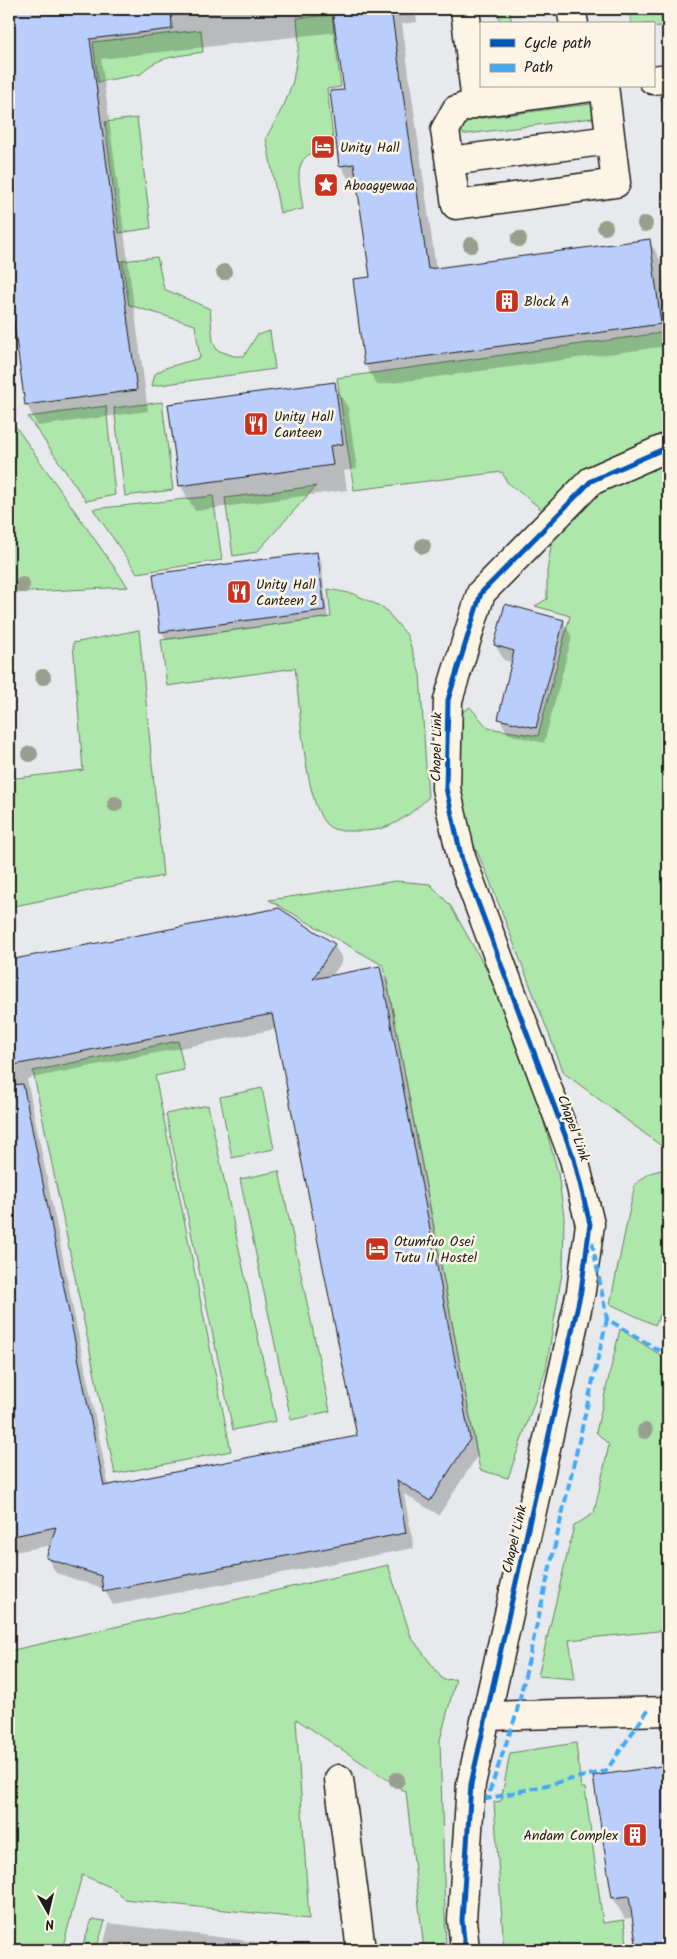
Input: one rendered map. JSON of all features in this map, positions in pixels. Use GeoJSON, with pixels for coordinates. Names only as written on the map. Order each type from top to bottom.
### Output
{"type":"FeatureCollection","features":[{"type":"Feature","properties":{"kind":"street"},"geometry":{"type":"LineString","coordinates":[[465,9],[476,103]]}},
{"type":"Feature","properties":{"kind":"street"},"geometry":{"type":"LineString","coordinates":[[572,9],[574,22]]}},
{"type":"Feature","properties":{"kind":"street"},"geometry":{"type":"LineString","coordinates":[[654,80],[668,78]]}},
{"type":"Feature","properties":{"kind":"street"},"geometry":{"type":"LineString","coordinates":[[586,88],[476,103],[456,110],[445,130],[456,205],[616,183],[610,140],[593,88]]}},
{"type":"Feature","properties":{"kind":"street"},"geometry":{"type":"LineString","coordinates":[[450,161],[610,140]]}},
{"type":"Feature","properties":{"kind":"street","name":"Chapel Link"},"geometry":{"type":"LineString","coordinates":[[465,1950],[462,1920],[471,1784],[581,1291],[590,1224],[574,1159],[462,860],[446,788],[448,700],[481,593],[591,481],[668,447]]}},
{"type":"Feature","properties":{"kind":"street"},"geometry":{"type":"LineString","coordinates":[[486,1716],[668,1711]]}},
{"type":"Feature","properties":{"kind":"street"},"geometry":{"type":"LineString","coordinates":[[339,1779],[361,1950]]}},
{"type":"Feature","properties":{"kind":"shaded area"},"geometry":{"type":"Polygon","coordinates":[[[9,9],[668,9],[668,1950],[9,1950],[9,9]]]}},
{"type":"Feature","properties":{"kind":"green space"},"geometry":{"type":"Polygon","coordinates":[[[498,9],[509,9],[512,22],[500,22],[498,9]]]}},
{"type":"Feature","properties":{"kind":"green space"},"geometry":{"type":"Polygon","coordinates":[[[629,9],[668,9],[668,25],[654,27],[654,22],[631,22],[629,9]]]}},
{"type":"Feature","properties":{"kind":"green space"},"geometry":{"type":"Polygon","coordinates":[[[332,15],[341,87],[327,89],[334,146],[320,149],[310,154],[300,167],[299,175],[303,209],[280,213],[266,138],[285,103],[293,81],[299,44],[297,18],[332,15]]]}},
{"type":"Feature","properties":{"kind":"green space"},"geometry":{"type":"Polygon","coordinates":[[[201,30],[203,52],[161,60],[141,74],[98,82],[93,42],[201,30]]]}},
{"type":"Feature","properties":{"kind":"green space"},"geometry":{"type":"Polygon","coordinates":[[[668,88],[668,152],[660,89],[668,88]]]}},
{"type":"Feature","properties":{"kind":"green space"},"geometry":{"type":"Polygon","coordinates":[[[598,103],[600,117],[467,134],[463,134],[460,126],[467,120],[598,103]]]}},
{"type":"Feature","properties":{"kind":"green space"},"geometry":{"type":"Polygon","coordinates":[[[137,118],[151,228],[119,233],[105,122],[137,118]]]}},
{"type":"Feature","properties":{"kind":"green space"},"geometry":{"type":"Polygon","coordinates":[[[157,257],[164,289],[210,309],[213,342],[217,350],[234,356],[244,356],[257,335],[270,331],[275,369],[152,386],[155,374],[165,368],[200,358],[195,325],[129,305],[122,261],[157,257]]]}},
{"type":"Feature","properties":{"kind":"green space"},"geometry":{"type":"Polygon","coordinates":[[[668,332],[668,1151],[564,1073],[487,874],[466,828],[453,782],[461,713],[470,707],[488,728],[538,736],[570,616],[535,606],[547,599],[547,572],[555,520],[507,482],[502,472],[354,490],[337,378],[668,332]]]}},
{"type":"Feature","properties":{"kind":"green space"},"geometry":{"type":"Polygon","coordinates":[[[9,349],[15,393],[9,385],[9,349]]]}},
{"type":"Feature","properties":{"kind":"green space"},"geometry":{"type":"Polygon","coordinates":[[[162,402],[173,490],[125,496],[114,408],[162,402]]]}},
{"type":"Feature","properties":{"kind":"green space"},"geometry":{"type":"Polygon","coordinates":[[[106,406],[115,495],[86,501],[28,417],[106,406]]]}},
{"type":"Feature","properties":{"kind":"green space"},"geometry":{"type":"Polygon","coordinates":[[[9,417],[128,587],[9,593],[9,417]]]}},
{"type":"Feature","properties":{"kind":"green space"},"geometry":{"type":"Polygon","coordinates":[[[316,486],[257,552],[233,556],[225,498],[316,486]]]}},
{"type":"Feature","properties":{"kind":"green space"},"geometry":{"type":"Polygon","coordinates":[[[213,496],[222,560],[137,573],[93,509],[213,496]]]}},
{"type":"Feature","properties":{"kind":"green space"},"geometry":{"type":"Polygon","coordinates":[[[328,589],[354,594],[384,608],[407,635],[420,674],[428,798],[412,812],[396,822],[369,831],[345,831],[329,827],[319,812],[313,794],[304,750],[295,668],[167,686],[161,640],[331,617],[328,589]]]}},
{"type":"Feature","properties":{"kind":"green space"},"geometry":{"type":"Polygon","coordinates":[[[139,630],[163,876],[9,907],[9,779],[83,770],[73,643],[139,630]]]}},
{"type":"Feature","properties":{"kind":"green space"},"geometry":{"type":"Polygon","coordinates":[[[396,881],[430,884],[450,905],[488,972],[542,1115],[558,1173],[564,1217],[563,1267],[546,1369],[508,1478],[480,1470],[384,966],[269,900],[396,881]]]}},
{"type":"Feature","properties":{"kind":"green space"},"geometry":{"type":"Polygon","coordinates":[[[178,1041],[184,1070],[155,1076],[231,1451],[115,1474],[33,1071],[178,1041]]]}},
{"type":"Feature","properties":{"kind":"green space"},"geometry":{"type":"Polygon","coordinates":[[[262,1088],[274,1149],[232,1158],[220,1097],[262,1088]]]}},
{"type":"Feature","properties":{"kind":"green space"},"geometry":{"type":"Polygon","coordinates":[[[208,1105],[276,1421],[233,1430],[166,1114],[208,1105]]]}},
{"type":"Feature","properties":{"kind":"green space"},"geometry":{"type":"Polygon","coordinates":[[[661,1170],[668,1174],[668,1266],[661,1279],[668,1283],[668,1299],[655,1325],[610,1304],[635,1184],[650,1173],[661,1170]]]}},
{"type":"Feature","properties":{"kind":"green space"},"geometry":{"type":"Polygon","coordinates":[[[279,1171],[330,1411],[291,1420],[240,1179],[279,1171]]]}},
{"type":"Feature","properties":{"kind":"green space"},"geometry":{"type":"Polygon","coordinates":[[[620,1329],[668,1360],[668,1630],[569,1640],[575,1679],[538,1676],[574,1526],[594,1513],[609,1445],[596,1432],[620,1329]]]}},
{"type":"Feature","properties":{"kind":"green space"},"geometry":{"type":"Polygon","coordinates":[[[388,1565],[411,1637],[443,1680],[456,1679],[440,1740],[446,1950],[424,1950],[406,1792],[296,1719],[309,1919],[124,1899],[113,1888],[82,1875],[62,1950],[9,1950],[9,1651],[388,1565]]]}},
{"type":"Feature","properties":{"kind":"green space"},"geometry":{"type":"Polygon","coordinates":[[[576,1743],[581,1788],[585,1788],[603,1923],[624,1920],[628,1950],[504,1950],[494,1802],[501,1801],[510,1753],[576,1743]]]}},
{"type":"Feature","properties":{"kind":"green space"},"geometry":{"type":"Polygon","coordinates":[[[92,1919],[105,1921],[96,1950],[81,1950],[92,1919]]]}},
{"type":"Feature","properties":{"kind":"building"},"geometry":{"type":"Polygon","coordinates":[[[9,9],[171,9],[172,29],[90,39],[137,390],[25,405],[9,287],[9,9]]]}},
{"type":"Feature","properties":{"kind":"building","name":"Block A"},"geometry":{"type":"Polygon","coordinates":[[[332,9],[391,9],[428,269],[650,239],[661,324],[364,365],[353,279],[370,277],[354,164],[339,166],[330,91],[344,90],[332,9]]]}},
{"type":"Feature","properties":{"kind":"building","name":"Unity Hall Canteen"},"geometry":{"type":"Polygon","coordinates":[[[335,382],[343,444],[330,446],[333,465],[179,486],[168,404],[335,382]]]}},
{"type":"Feature","properties":{"kind":"building","name":"Unity Hall Canteen 2"},"geometry":{"type":"Polygon","coordinates":[[[317,552],[325,610],[160,632],[153,574],[317,552]]]}},
{"type":"Feature","properties":{"kind":"building"},"geometry":{"type":"Polygon","coordinates":[[[505,604],[564,620],[536,728],[498,719],[514,651],[494,645],[505,604]]]}},
{"type":"Feature","properties":{"kind":"building","name":"Otumfuo Osei Tutu II Hostel"},"geometry":{"type":"Polygon","coordinates":[[[279,908],[335,944],[313,979],[380,966],[470,1439],[430,1501],[397,1480],[406,1533],[103,1591],[101,1576],[46,1558],[56,1527],[9,1537],[9,1085],[23,1084],[104,1486],[357,1436],[272,1014],[9,1066],[9,960],[279,908]]]}},
{"type":"Feature","properties":{"kind":"building","name":"Andam Complex"},"geometry":{"type":"Polygon","coordinates":[[[668,1765],[668,1950],[637,1950],[629,1896],[612,1898],[593,1776],[668,1765]]]}},
{"type":"Feature","properties":{"kind":"marked path"},"geometry":{"type":"LineString","coordinates":[[592,1242],[607,1319],[668,1356]]}},
{"type":"Feature","properties":{"kind":"marked path"},"geometry":{"type":"LineString","coordinates":[[607,1319],[516,1715],[487,1799],[606,1771],[648,1710]]}},
{"type":"Feature","properties":{"kind":"cycle path"},"geometry":{"type":"LineString","coordinates":[[465,1950],[462,1920],[471,1784],[581,1291],[590,1224],[574,1159],[462,860],[446,788],[448,700],[481,593],[591,481],[668,447]]}},
{"type":"Feature","properties":{"kind":"place","name":"Unity Hall"},"geometry":{"type":"Point","coordinates":[323,147]}},
{"type":"Feature","properties":{"kind":"place","name":"Aboagyewaa"},"geometry":{"type":"Point","coordinates":[326,185]}},
{"type":"Feature","properties":{"kind":"place","name":"Block A"},"geometry":{"type":"Point","coordinates":[507,301]}},
{"type":"Feature","properties":{"kind":"place","name":"Unity Hall Canteen"},"geometry":{"type":"Point","coordinates":[256,424]}},
{"type":"Feature","properties":{"kind":"place","name":"Unity Hall Canteen 2"},"geometry":{"type":"Point","coordinates":[239,592]}},
{"type":"Feature","properties":{"kind":"place","name":"Otumfuo Osei Tutu II Hostel"},"geometry":{"type":"Point","coordinates":[377,1249]}},
{"type":"Feature","properties":{"kind":"place","name":"Andam Complex"},"geometry":{"type":"Point","coordinates":[635,1835]}}]}
